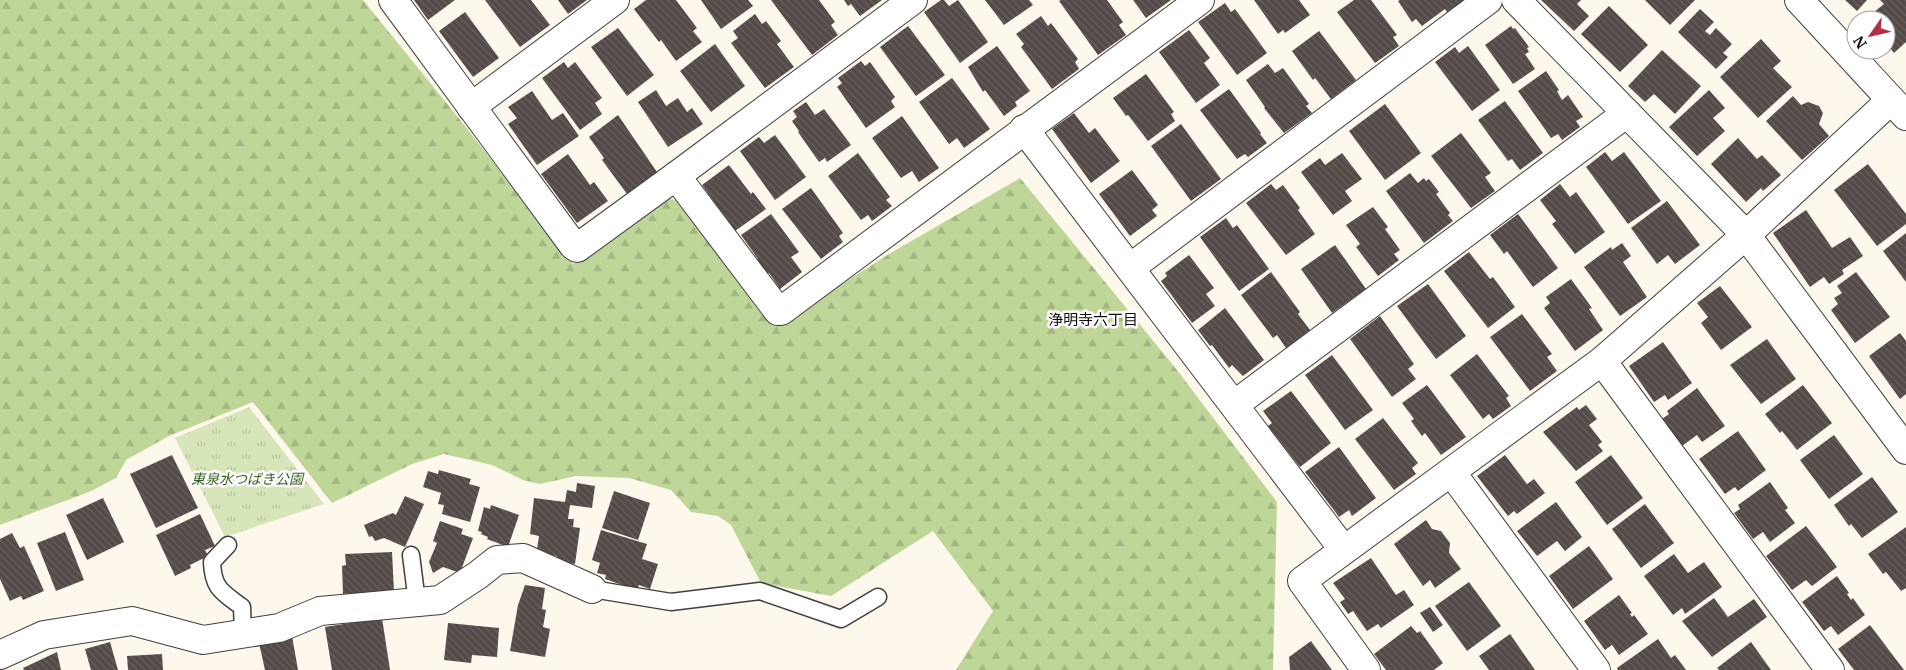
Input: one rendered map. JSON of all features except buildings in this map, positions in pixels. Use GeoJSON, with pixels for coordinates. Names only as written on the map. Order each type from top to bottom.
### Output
{"type":"FeatureCollection","features":[{"type":"Feature","properties":{"kind":"street"},"geometry":{"type":"LineString","coordinates":[[393,0],[573,245],[578,248],[913,0]]}},
{"type":"Feature","properties":{"kind":"street"},"geometry":{"type":"LineString","coordinates":[[471,107],[615,0]]}},
{"type":"Feature","properties":{"kind":"street"},"geometry":{"type":"LineString","coordinates":[[676,176],[778,311],[781,311],[1200,0]]}},
{"type":"Feature","properties":{"kind":"street"},"geometry":{"type":"LineString","coordinates":[[1130,268],[1488,0]]}},
{"type":"Feature","properties":{"kind":"street"},"geometry":{"type":"LineString","coordinates":[[1516,0],[1746,235],[1906,450]]}},
{"type":"Feature","properties":{"kind":"street"},"geometry":{"type":"LineString","coordinates":[[1366,670],[1302,581],[1343,549],[1452,473],[1602,361],[1901,101],[1799,0]]}},
{"type":"Feature","properties":{"kind":"street"},"geometry":{"type":"LineString","coordinates":[[1234,405],[1627,113]]}},
{"type":"Feature","properties":{"kind":"street"},"geometry":{"type":"LineString","coordinates":[[1024,129],[1343,549]]}},
{"type":"Feature","properties":{"kind":"street"},"geometry":{"type":"LineString","coordinates":[[1602,361],[1830,670]]}},
{"type":"Feature","properties":{"kind":"street"},"geometry":{"type":"LineString","coordinates":[[1452,473],[1596,670]]}},
{"type":"Feature","properties":{"kind":"street"},"geometry":{"type":"LineString","coordinates":[[0,655],[44,635],[132,621],[203,640],[279,628],[320,611],[440,600],[497,560],[523,558],[592,589]]}},
{"type":"Feature","properties":{"kind":"lane"},"geometry":{"type":"LineString","coordinates":[[228,545],[212,562],[212,575],[217,588],[242,607],[244,634]]}},
{"type":"Feature","properties":{"kind":"lane"},"geometry":{"type":"LineString","coordinates":[[411,555],[417,602]]}},
{"type":"Feature","properties":{"kind":"lane"},"geometry":{"type":"LineString","coordinates":[[592,589],[671,602],[760,591],[841,619],[878,597]]}},
{"type":"Feature","properties":{"kind":"green space"},"geometry":{"type":"Polygon","coordinates":[[[0,0],[363,0],[573,264],[667,199],[680,200],[768,318],[803,309],[889,254],[1020,178],[1177,370],[1277,502],[1273,670],[956,670],[993,611],[933,531],[831,596],[761,583],[731,525],[718,516],[691,512],[671,490],[629,478],[576,476],[540,484],[523,480],[492,465],[444,454],[412,464],[332,503],[253,402],[169,436],[126,460],[116,478],[89,492],[0,525],[0,0]]]}},
{"type":"Feature","properties":{"kind":"green space","name":"東泉水つばき公園"},"geometry":{"type":"Polygon","coordinates":[[[249,407],[324,504],[225,537],[175,438],[249,407]]]}},
{"type":"Feature","properties":{"kind":"district","name":"浄明寺六丁目"},"geometry":{"type":"Point","coordinates":[1093,320]}}]}
